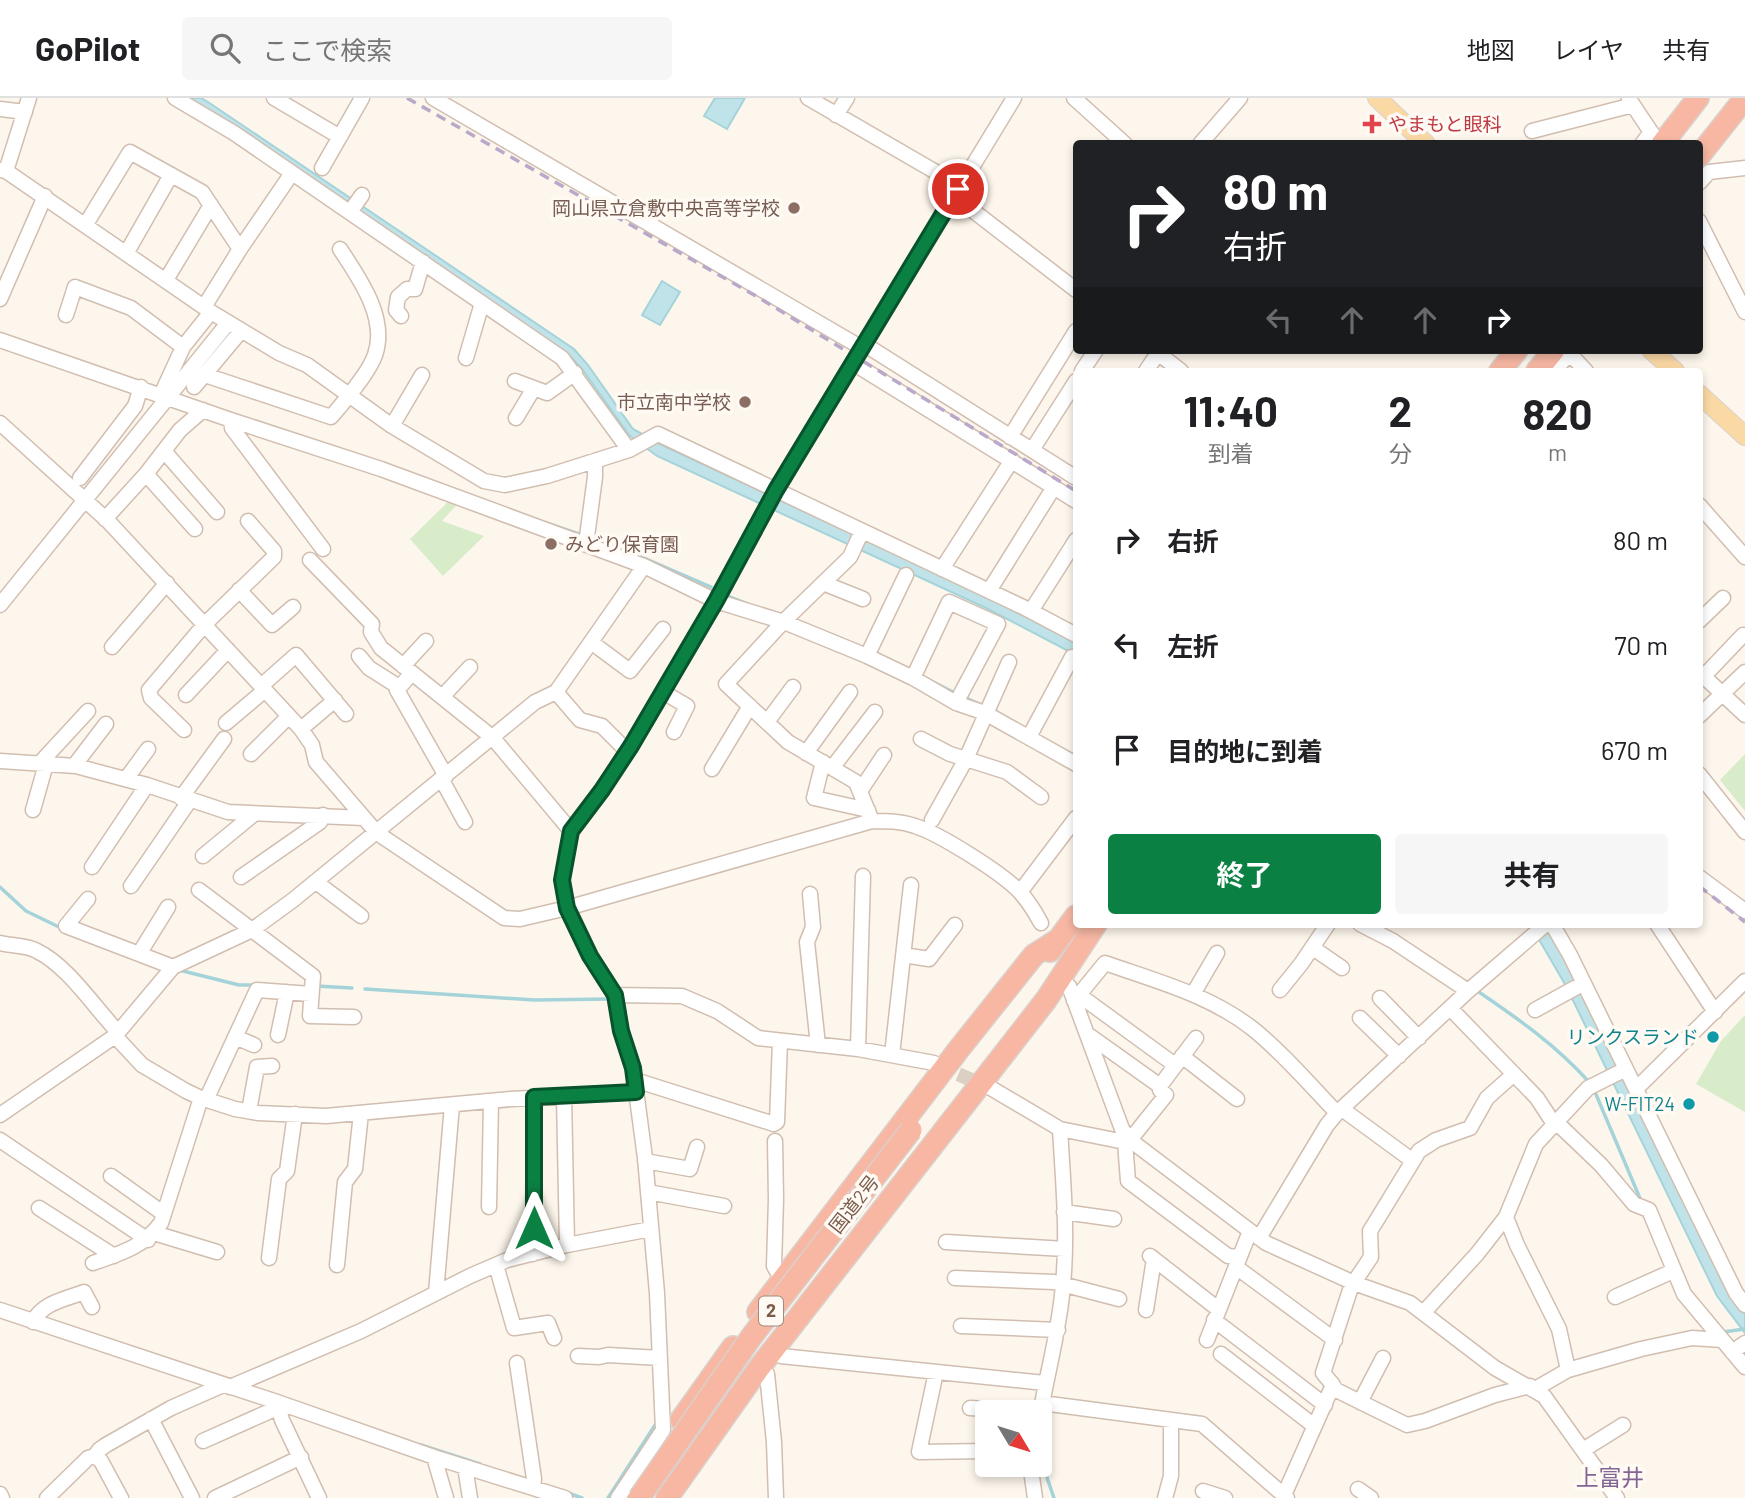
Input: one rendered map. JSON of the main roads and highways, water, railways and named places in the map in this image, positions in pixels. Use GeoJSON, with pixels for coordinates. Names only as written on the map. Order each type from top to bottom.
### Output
{"type":"FeatureCollection","features":[{"type":"Feature","properties":{"kind":"highway"},"geometry":{"type":"LineString","coordinates":[[1666,140],[1698,98]]}},
{"type":"Feature","properties":{"kind":"highway"},"geometry":{"type":"LineString","coordinates":[[1666,140],[1712,98]]}},
{"type":"Feature","properties":{"kind":"highway"},"geometry":{"type":"LineString","coordinates":[[1666,140],[1731,98]]}},
{"type":"Feature","properties":{"kind":"highway"},"geometry":{"type":"LineString","coordinates":[[1703,151],[1745,98]]}},
{"type":"Feature","properties":{"kind":"highway"},"geometry":{"type":"LineString","coordinates":[[1502,368],[1514,354]]}},
{"type":"Feature","properties":{"kind":"highway"},"geometry":{"type":"LineString","coordinates":[[1521,368],[1532,354]]}},
{"type":"Feature","properties":{"kind":"highway"},"geometry":{"type":"LineString","coordinates":[[1539,368],[1551,354]]}},
{"type":"Feature","properties":{"kind":"highway","name":"国道2号"},"geometry":{"type":"LineString","coordinates":[[656,1498],[764,1344],[1073,920]]}},
{"type":"Feature","properties":{"kind":"highway","name":"国道2号"},"geometry":{"type":"LineString","coordinates":[[639,1498],[752,1336],[1090,928]]}},
{"type":"Feature","properties":{"kind":"highway"},"geometry":{"type":"LineString","coordinates":[[667,1498],[759,1368],[1046,1000],[1091,928]]}},
{"type":"Feature","properties":{"kind":"highway"},"geometry":{"type":"LineString","coordinates":[[630,1498],[685,1413],[782,1280],[1034,955],[1059,939]]}},
{"type":"Feature","properties":{"kind":"highway"},"geometry":{"type":"LineString","coordinates":[[755,1316],[778,1344]]}},
{"type":"Feature","properties":{"kind":"main road"},"geometry":{"type":"LineString","coordinates":[[1377,98],[1422,140]]}},
{"type":"Feature","properties":{"kind":"main road"},"geometry":{"type":"LineString","coordinates":[[1656,354],[1672,368]]}},
{"type":"Feature","properties":{"kind":"main road"},"geometry":{"type":"LineString","coordinates":[[1703,398],[1745,436]]}},
{"type":"Feature","properties":{"kind":"water"},"geometry":{"type":"Polygon","coordinates":[[[187,98],[201,98],[208,102],[574,349],[633,429],[989,598],[1073,641],[1073,653],[986,608],[657,456],[629,435],[569,355],[187,98]]]}},
{"type":"Feature","properties":{"kind":"water"},"geometry":{"type":"Polygon","coordinates":[[[715,98],[745,98],[727,129],[704,116],[715,98]]]}},
{"type":"Feature","properties":{"kind":"water"},"geometry":{"type":"Polygon","coordinates":[[[662,281],[680,292],[660,325],[642,315],[662,281]]]}},
{"type":"Feature","properties":{"kind":"water"},"geometry":{"type":"Polygon","coordinates":[[[1532,928],[1546,928],[1576,979],[1732,1297],[1745,1314],[1745,1333],[1717,1296],[1566,986],[1532,928]]]}},
{"type":"Feature","properties":{"kind":"waterway"},"geometry":{"type":"LineString","coordinates":[[546,523],[582,535]]}},
{"type":"Feature","properties":{"kind":"waterway"},"geometry":{"type":"LineString","coordinates":[[589,538],[711,587]]}},
{"type":"Feature","properties":{"kind":"waterway"},"geometry":{"type":"LineString","coordinates":[[723,594],[748,604]]}},
{"type":"Feature","properties":{"kind":"waterway"},"geometry":{"type":"LineString","coordinates":[[933,682],[957,694]]}},
{"type":"Feature","properties":{"kind":"waterway"},"geometry":{"type":"LineString","coordinates":[[964,697],[979,704]]}},
{"type":"Feature","properties":{"kind":"waterway"},"geometry":{"type":"LineString","coordinates":[[0,887],[26,911],[61,928]]}},
{"type":"Feature","properties":{"kind":"waterway"},"geometry":{"type":"LineString","coordinates":[[179,970],[239,985],[257,985]]}},
{"type":"Feature","properties":{"kind":"waterway"},"geometry":{"type":"LineString","coordinates":[[316,986],[352,988]]}},
{"type":"Feature","properties":{"kind":"waterway"},"geometry":{"type":"LineString","coordinates":[[365,989],[534,1000],[610,999]]}},
{"type":"Feature","properties":{"kind":"waterway"},"geometry":{"type":"LineString","coordinates":[[1476,990],[1550,1044],[1589,1082]]}},
{"type":"Feature","properties":{"kind":"waterway"},"geometry":{"type":"LineString","coordinates":[[1595,1092],[1642,1203]]}},
{"type":"Feature","properties":{"kind":"waterway"},"geometry":{"type":"LineString","coordinates":[[1723,1332],[1745,1329]]}},
{"type":"Feature","properties":{"kind":"waterway"},"geometry":{"type":"LineString","coordinates":[[608,1498],[657,1422]]}},
{"type":"Feature","properties":{"kind":"waterway"},"geometry":{"type":"LineString","coordinates":[[421,1445],[480,1464]]}},
{"type":"Feature","properties":{"kind":"waterway"},"geometry":{"type":"LineString","coordinates":[[1047,1477],[1054,1498]]}},
{"type":"Feature","properties":{"kind":"waterway"},"geometry":{"type":"LineString","coordinates":[[568,1493],[582,1498]]}},
{"type":"Feature","properties":{"kind":"tunnel"},"geometry":{"type":"LineString","coordinates":[[939,1066],[988,1087]]}},
{"type":"Feature","properties":{"kind":"railway"},"geometry":{"type":"LineString","coordinates":[[407,98],[756,296],[1073,489]]}},
{"type":"Feature","properties":{"kind":"railway"},"geometry":{"type":"LineString","coordinates":[[1703,889],[1745,922]]}},
{"type":"Feature","properties":{"kind":"place","name":"やまもと眼科"},"geometry":{"type":"Point","coordinates":[1372,124]}},
{"type":"Feature","properties":{"kind":"place","name":"岡山県立倉敷中央高等学校"},"geometry":{"type":"Point","coordinates":[794,208]}},
{"type":"Feature","properties":{"kind":"place","name":"市立南中学校"},"geometry":{"type":"Point","coordinates":[745,402]}},
{"type":"Feature","properties":{"kind":"place","name":"みどり保育園"},"geometry":{"type":"Point","coordinates":[551,544]}},
{"type":"Feature","properties":{"kind":"place","name":"リンクスランド"},"geometry":{"type":"Point","coordinates":[1713,1037]}},
{"type":"Feature","properties":{"kind":"place","name":"W-FIT24"},"geometry":{"type":"Point","coordinates":[1689,1104]}},
{"type":"Feature","properties":{"kind":"district","name":"上富井"},"geometry":{"type":"Point","coordinates":[1610,1478]}}]}
